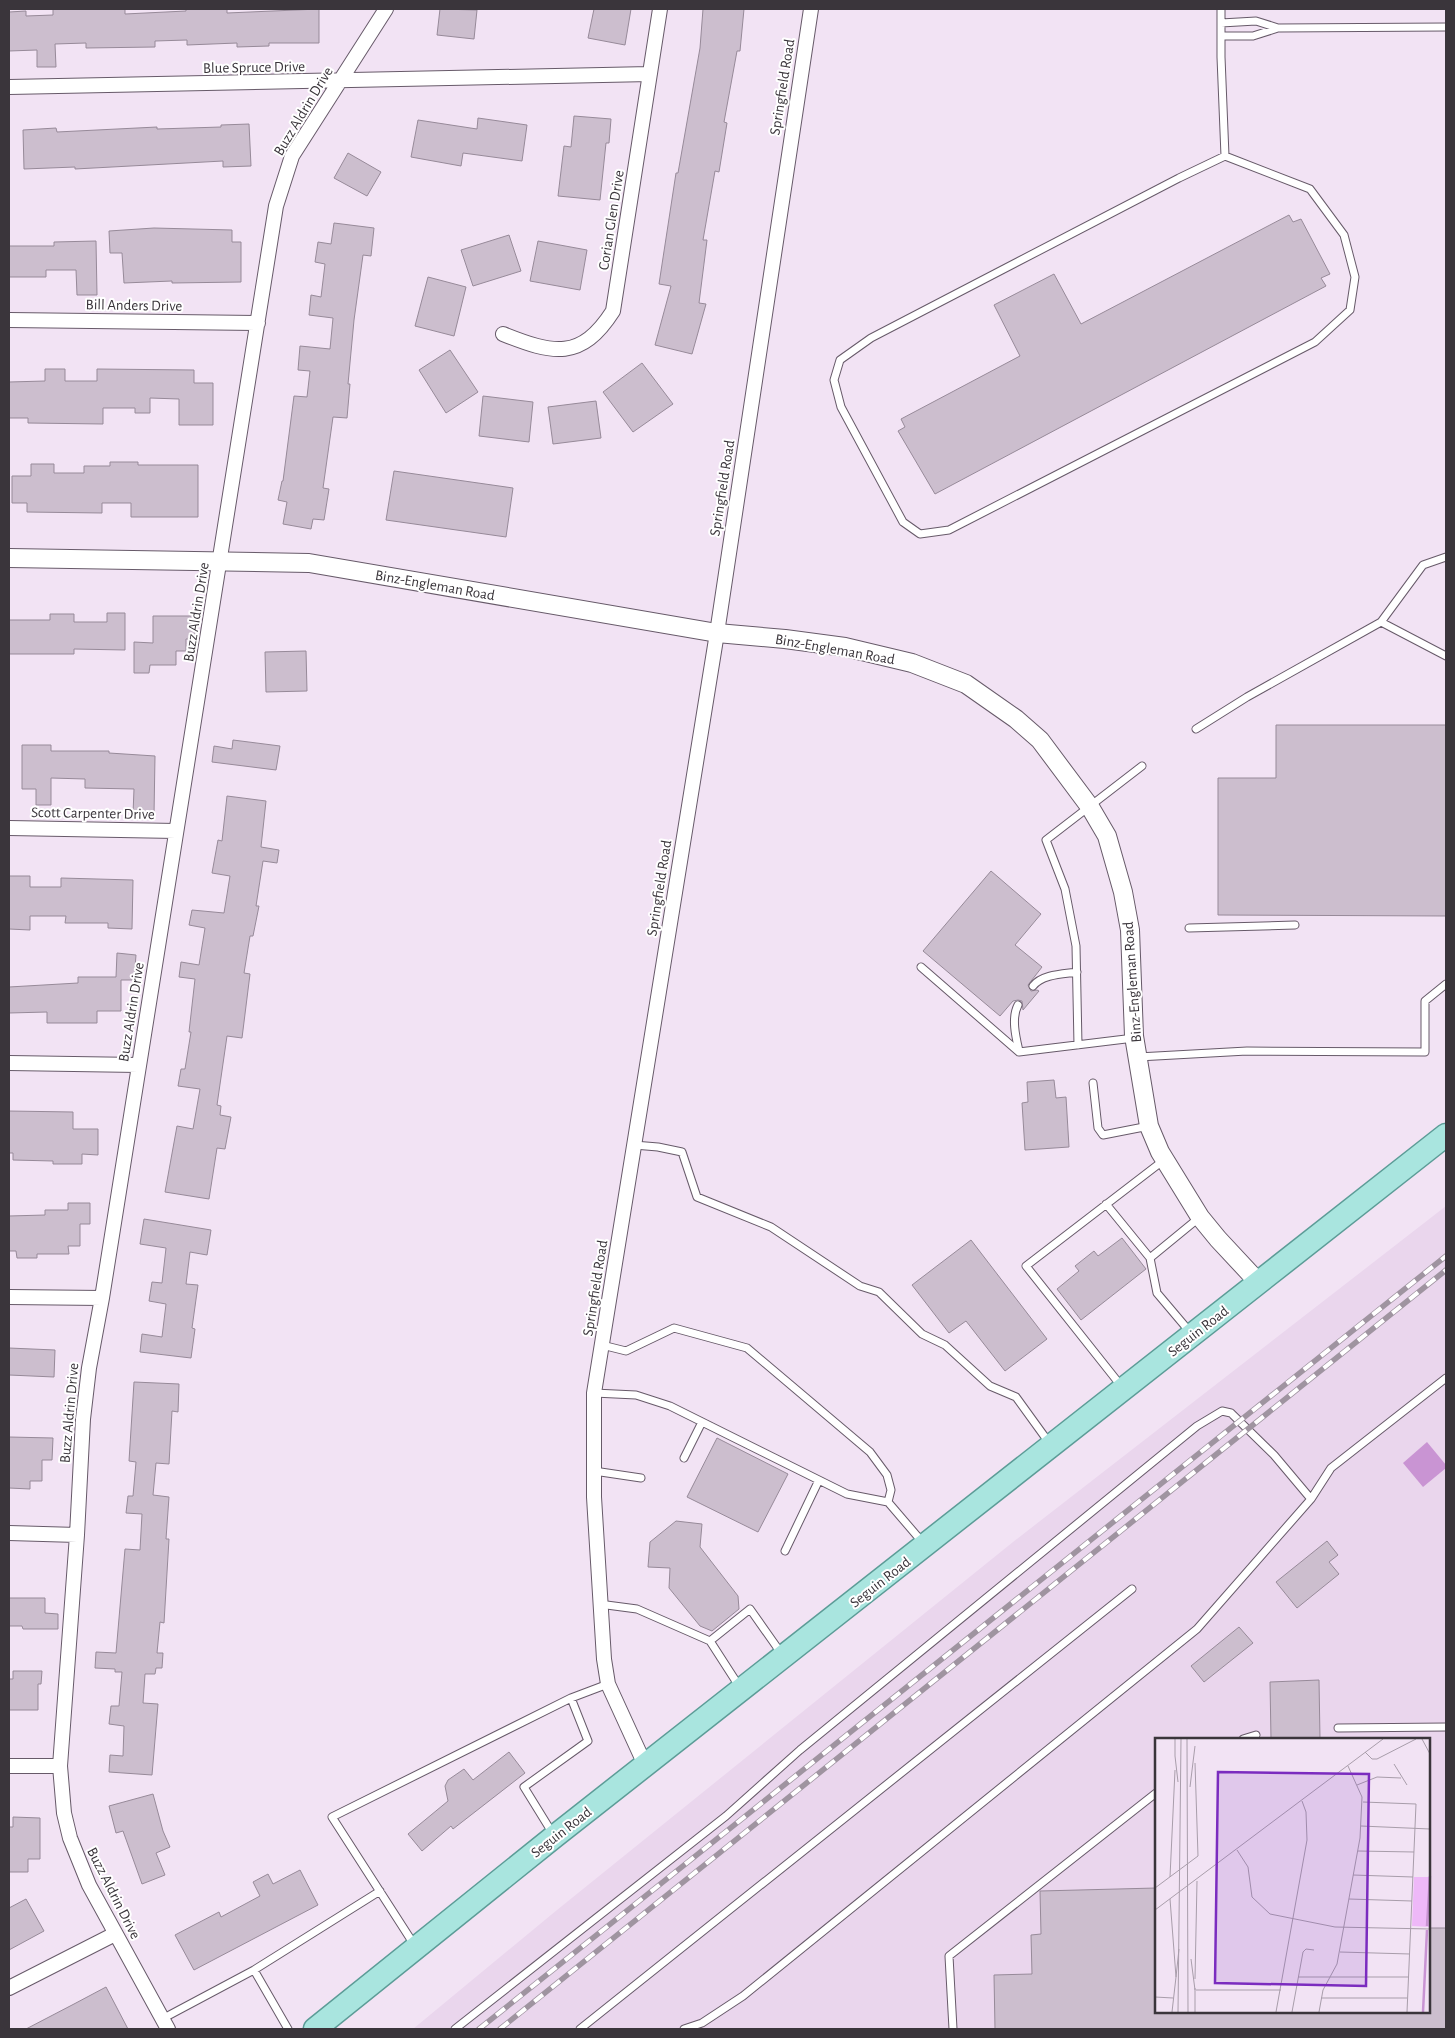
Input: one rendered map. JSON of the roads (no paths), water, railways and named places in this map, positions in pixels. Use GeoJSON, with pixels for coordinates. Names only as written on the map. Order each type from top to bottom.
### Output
{"type":"FeatureCollection","features":[{"type":"Feature","properties":{"kind":"main road","name":"Seguin Road"},"geometry":{"type":"LineString","coordinates":[[314,2029],[555,1836],[646,1767],[1446,1135]]}},
{"type":"Feature","properties":{"kind":"street","name":"Buzz Aldrin Drive"},"geometry":{"type":"LineString","coordinates":[[165,2024],[89,1885],[70,1838],[64,1813],[60,1766],[85,1402],[276,206],[292,156],[386,9]]}},
{"type":"Feature","properties":{"kind":"street","name":"Corian Glen Drive"},"geometry":{"type":"LineString","coordinates":[[503,334],[532,346],[544,348],[560,349],[578,346],[592,337],[602,327],[613,311],[660,9]]}},
{"type":"Feature","properties":{"kind":"street","name":"Springfield Road"},"geometry":{"type":"LineString","coordinates":[[646,1767],[608,1684],[604,1659],[599,1604],[594,1472],[594,1393],[716,633],[810,9]]}},
{"type":"Feature","properties":{"kind":"street","name":"Blue Spruce Drive"},"geometry":{"type":"LineString","coordinates":[[9,87],[650,74]]}},
{"type":"Feature","properties":{"kind":"street","name":"Bill Anders Drive"},"geometry":{"type":"LineString","coordinates":[[9,320],[258,323]]}},
{"type":"Feature","properties":{"kind":"street","name":"Binz-Engleman Road"},"geometry":{"type":"LineString","coordinates":[[9,558],[309,563],[716,633],[785,639],[874,653],[938,672],[966,684],[1016,719],[1040,740],[1089,806],[1108,836],[1123,892],[1130,930],[1135,1038],[1149,1126],[1164,1160],[1200,1217],[1259,1283]]}},
{"type":"Feature","properties":{"kind":"street","name":"Scott Carpenter Drive"},"geometry":{"type":"LineString","coordinates":[[9,828],[176,831]]}},
{"type":"Feature","properties":{"kind":"street"},"geometry":{"type":"LineString","coordinates":[[9,1063],[138,1065]]}},
{"type":"Feature","properties":{"kind":"street"},"geometry":{"type":"LineString","coordinates":[[9,1297],[102,1298]]}},
{"type":"Feature","properties":{"kind":"street"},"geometry":{"type":"LineString","coordinates":[[9,1533],[77,1534]]}},
{"type":"Feature","properties":{"kind":"street"},"geometry":{"type":"LineString","coordinates":[[9,1766],[60,1766]]}},
{"type":"Feature","properties":{"kind":"street"},"geometry":{"type":"LineString","coordinates":[[9,1988],[115,1934]]}},
{"type":"Feature","properties":{"kind":"lane"},"geometry":{"type":"LineString","coordinates":[[1221,9],[1225,156]]}},
{"type":"Feature","properties":{"kind":"lane"},"geometry":{"type":"LineString","coordinates":[[1221,23],[1256,22],[1278,28],[1446,27]]}},
{"type":"Feature","properties":{"kind":"lane"},"geometry":{"type":"LineString","coordinates":[[1221,36],[1253,36],[1278,28]]}},
{"type":"Feature","properties":{"kind":"lane"},"geometry":{"type":"LineString","coordinates":[[1225,156],[1310,189],[1344,235],[1355,277],[1350,310],[1315,342],[949,530],[920,534],[903,522],[840,407],[834,380],[840,360],[871,338],[1170,182],[1225,156]]}},
{"type":"Feature","properties":{"kind":"lane"},"geometry":{"type":"LineString","coordinates":[[1196,729],[1247,697],[1382,622],[1423,565],[1446,557]]}},
{"type":"Feature","properties":{"kind":"lane"},"geometry":{"type":"LineString","coordinates":[[1382,622],[1446,656]]}},
{"type":"Feature","properties":{"kind":"lane"},"geometry":{"type":"LineString","coordinates":[[1078,1045],[1076,946],[1065,889],[1046,840],[1142,766]]}},
{"type":"Feature","properties":{"kind":"lane"},"geometry":{"type":"LineString","coordinates":[[1189,928],[1295,925]]}},
{"type":"Feature","properties":{"kind":"lane"},"geometry":{"type":"LineString","coordinates":[[922,967],[1019,1052],[1135,1038]]}},
{"type":"Feature","properties":{"kind":"lane"},"geometry":{"type":"LineString","coordinates":[[1033,986],[1036,982],[1052,976],[1078,972]]}},
{"type":"Feature","properties":{"kind":"lane"},"geometry":{"type":"LineString","coordinates":[[1138,1057],[1247,1051],[1425,1052],[1425,1001],[1446,984]]}},
{"type":"Feature","properties":{"kind":"lane"},"geometry":{"type":"LineString","coordinates":[[1018,1005],[1015,1027],[1019,1052]]}},
{"type":"Feature","properties":{"kind":"lane"},"geometry":{"type":"LineString","coordinates":[[1092,1083],[1098,1128],[1103,1135],[1149,1126]]}},
{"type":"Feature","properties":{"kind":"lane"},"geometry":{"type":"LineString","coordinates":[[634,1145],[682,1152],[697,1197],[771,1227],[860,1286],[879,1292],[922,1334],[945,1345],[990,1386],[1016,1398],[1052,1446]]}},
{"type":"Feature","properties":{"kind":"lane"},"geometry":{"type":"LineString","coordinates":[[1124,1389],[1026,1266],[1164,1160]]}},
{"type":"Feature","properties":{"kind":"lane"},"geometry":{"type":"LineString","coordinates":[[1106,1204],[1150,1258],[1157,1294],[1193,1335]]}},
{"type":"Feature","properties":{"kind":"lane"},"geometry":{"type":"LineString","coordinates":[[1150,1258],[1200,1217]]}},
{"type":"Feature","properties":{"kind":"lane"},"geometry":{"type":"LineString","coordinates":[[602,1345],[626,1352],[674,1328],[747,1348],[870,1452],[887,1475],[891,1490],[888,1502]]}},
{"type":"Feature","properties":{"kind":"lane"},"geometry":{"type":"LineString","coordinates":[[684,2029],[702,2023],[743,1996],[1197,1629],[1311,1499],[1331,1468],[1446,1378]]}},
{"type":"Feature","properties":{"kind":"lane"},"geometry":{"type":"LineString","coordinates":[[594,1393],[636,1395],[670,1406],[847,1494],[888,1502],[925,1546]]}},
{"type":"Feature","properties":{"kind":"lane"},"geometry":{"type":"LineString","coordinates":[[455,2029],[726,1816],[800,1750],[1197,1426],[1222,1411],[1231,1412],[1274,1455],[1311,1499]]}},
{"type":"Feature","properties":{"kind":"lane"},"geometry":{"type":"LineString","coordinates":[[684,1458],[702,1422]]}},
{"type":"Feature","properties":{"kind":"lane"},"geometry":{"type":"LineString","coordinates":[[594,1472],[641,1478]]}},
{"type":"Feature","properties":{"kind":"lane"},"geometry":{"type":"LineString","coordinates":[[785,1551],[819,1480]]}},
{"type":"Feature","properties":{"kind":"lane"},"geometry":{"type":"LineString","coordinates":[[580,2029],[1132,1589]]}},
{"type":"Feature","properties":{"kind":"lane"},"geometry":{"type":"LineString","coordinates":[[599,1604],[637,1609],[710,1641],[742,1690]]}},
{"type":"Feature","properties":{"kind":"lane"},"geometry":{"type":"LineString","coordinates":[[710,1641],[750,1608],[784,1657]]}},
{"type":"Feature","properties":{"kind":"lane"},"geometry":{"type":"LineString","coordinates":[[416,1948],[332,1817],[571,1698],[608,1684]]}},
{"type":"Feature","properties":{"kind":"lane"},"geometry":{"type":"LineString","coordinates":[[555,1836],[524,1787],[588,1740],[571,1698]]}},
{"type":"Feature","properties":{"kind":"lane"},"geometry":{"type":"LineString","coordinates":[[1338,1728],[1446,1727]]}},
{"type":"Feature","properties":{"kind":"lane"},"geometry":{"type":"LineString","coordinates":[[1246,1738],[1256,1735]]}},
{"type":"Feature","properties":{"kind":"lane"},"geometry":{"type":"LineString","coordinates":[[953,2029],[949,1956],[1155,1794]]}},
{"type":"Feature","properties":{"kind":"lane"},"geometry":{"type":"LineString","coordinates":[[165,2024],[380,1891]]}},
{"type":"Feature","properties":{"kind":"lane"},"geometry":{"type":"LineString","coordinates":[[254,1970],[288,2029]]}},
{"type":"Feature","properties":{"kind":"railway"},"geometry":{"type":"LineString","coordinates":[[479,2029],[1446,1256]]}},
{"type":"Feature","properties":{"kind":"railway"},"geometry":{"type":"LineString","coordinates":[[500,2029],[1446,1270]]}}]}
